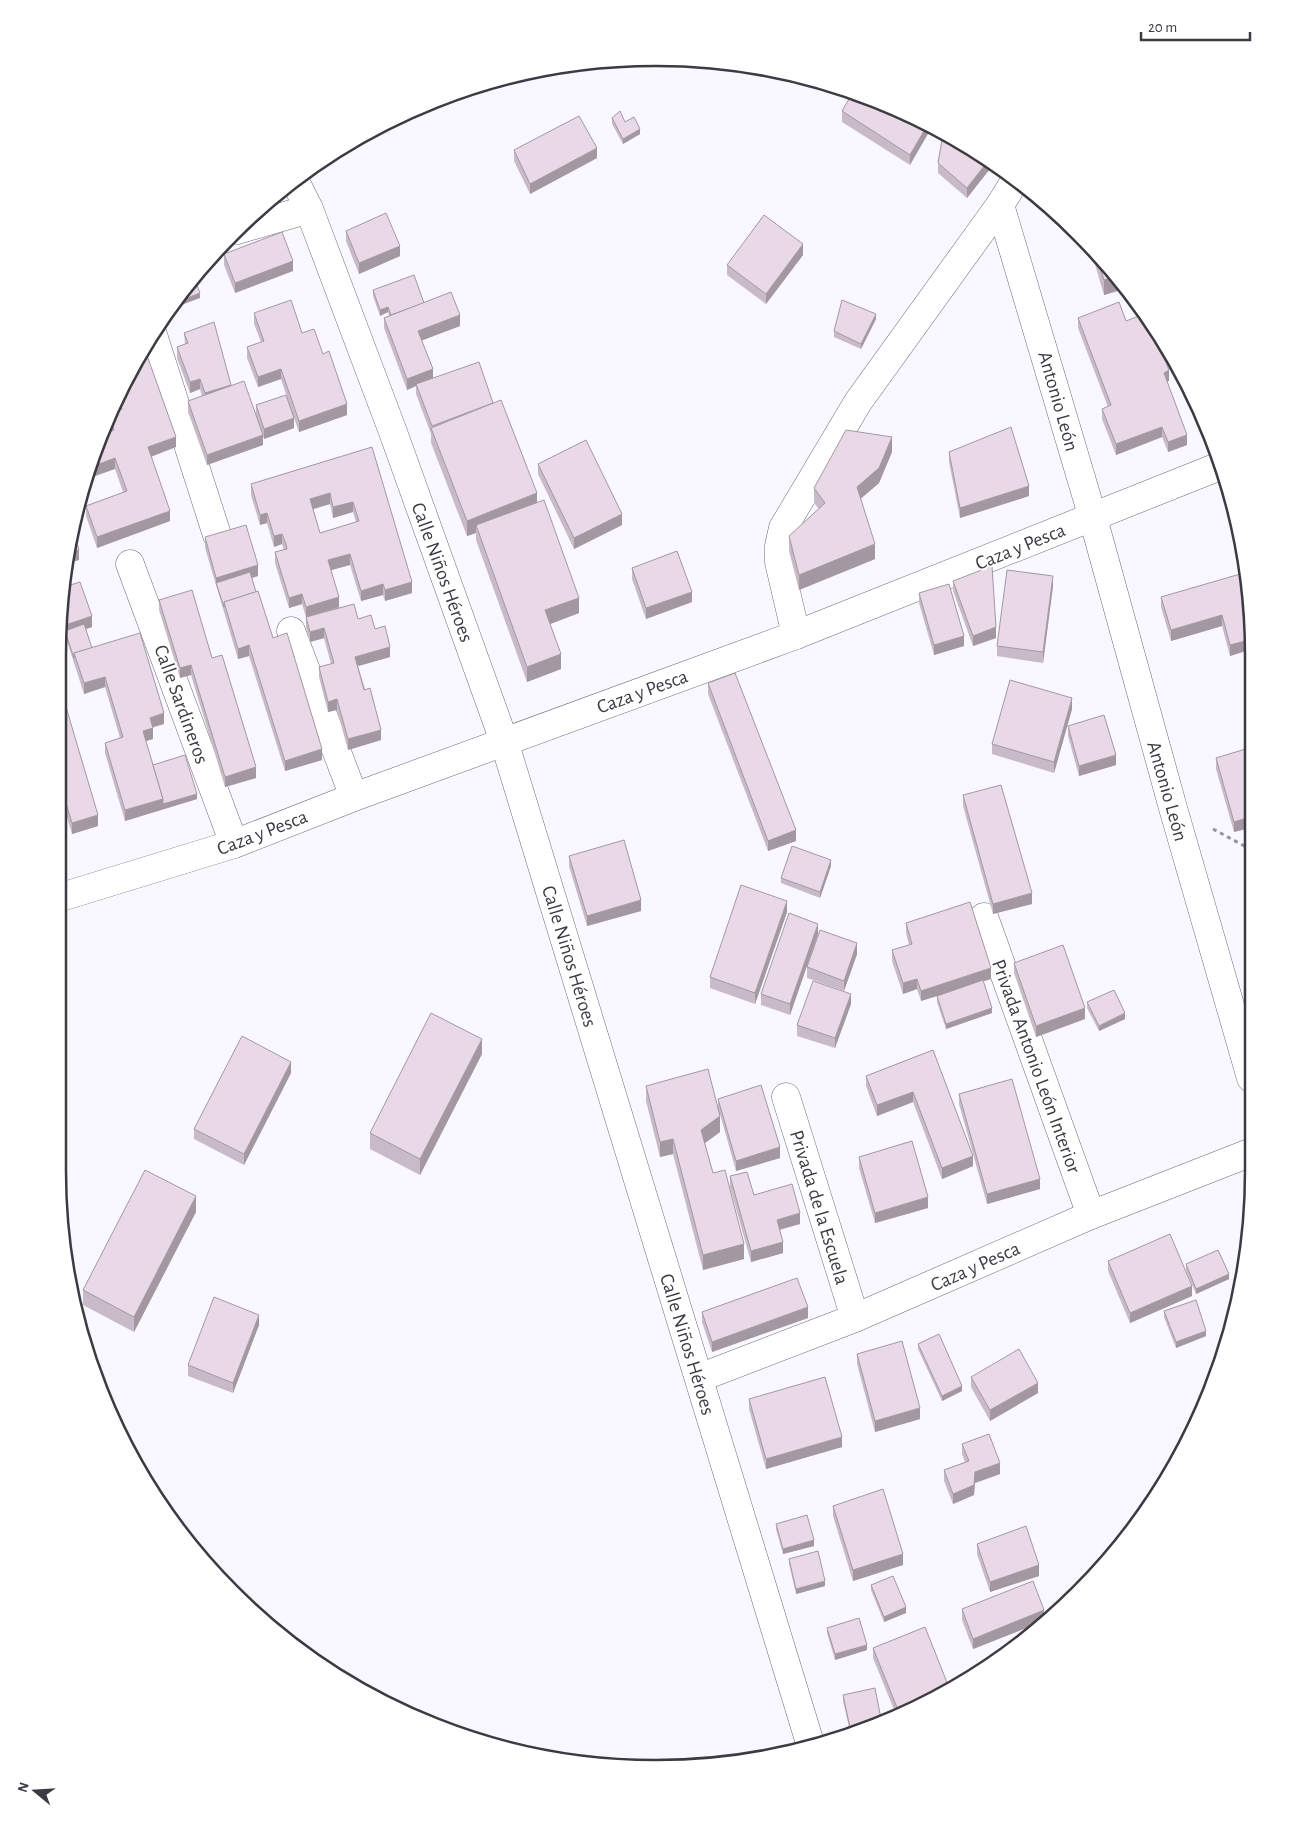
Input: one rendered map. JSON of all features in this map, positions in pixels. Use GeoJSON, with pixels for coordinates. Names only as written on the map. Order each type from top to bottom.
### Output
{"type":"FeatureCollection","features":[{"type":"Feature","properties":{"kind":"street"},"geometry":{"type":"LineString","coordinates":[[796,635],[779,562],[778,546],[783,528],[858,402],[1012,186]]}},
{"type":"Feature","properties":{"kind":"street","name":"Calle Niños Héroes"},"geometry":{"type":"LineString","coordinates":[[299,187],[309,209],[393,432],[504,741],[809,1740]]}},
{"type":"Feature","properties":{"kind":"street","name":"Antonio León"},"geometry":{"type":"LineString","coordinates":[[1000,205],[1093,518],[1175,817],[1245,1057]]}},
{"type":"Feature","properties":{"kind":"street"},"geometry":{"type":"LineString","coordinates":[[253,225],[309,209]]}},
{"type":"Feature","properties":{"kind":"street"},"geometry":{"type":"LineString","coordinates":[[156,344],[217,535]]}},
{"type":"Feature","properties":{"kind":"street","name":"Caza y Pesca"},"geometry":{"type":"LineString","coordinates":[[66,896],[234,844],[354,796],[796,635],[1214,469]]}},
{"type":"Feature","properties":{"kind":"street","name":"Calle Sardineros"},"geometry":{"type":"LineString","coordinates":[[130,564],[234,844]]}},
{"type":"Feature","properties":{"kind":"street"},"geometry":{"type":"LineString","coordinates":[[291,631],[354,796]]}},
{"type":"Feature","properties":{"kind":"street","name":"Privada Antonio León Interior"},"geometry":{"type":"LineString","coordinates":[[984,917],[1090,1216]]}},
{"type":"Feature","properties":{"kind":"street","name":"Privada de la Escuela"},"geometry":{"type":"LineString","coordinates":[[786,1097],[855,1318]]}},
{"type":"Feature","properties":{"kind":"street","name":"Caza y Pesca"},"geometry":{"type":"LineString","coordinates":[[699,1378],[855,1318],[1090,1216],[1245,1155]]}},
{"type":"Feature","properties":{"kind":"building"},"geometry":{"type":"Polygon","coordinates":[[[849,99],[881,111],[924,131],[910,155],[842,111],[849,99]]]}},
{"type":"Feature","properties":{"kind":"building"},"geometry":{"type":"Polygon","coordinates":[[[620,111],[625,122],[634,117],[640,129],[623,139],[612,118],[620,111]]]}},
{"type":"Feature","properties":{"kind":"building"},"geometry":{"type":"Polygon","coordinates":[[[579,116],[597,148],[530,184],[514,150],[579,116]]]}},
{"type":"Feature","properties":{"kind":"building"},"geometry":{"type":"Polygon","coordinates":[[[942,141],[984,167],[967,188],[938,163],[942,141]]]}},
{"type":"Feature","properties":{"kind":"building"},"geometry":{"type":"Polygon","coordinates":[[[386,213],[400,246],[359,263],[346,231],[386,213]]]}},
{"type":"Feature","properties":{"kind":"building"},"geometry":{"type":"Polygon","coordinates":[[[764,215],[803,244],[766,294],[727,265],[764,215]]]}},
{"type":"Feature","properties":{"kind":"building"},"geometry":{"type":"Polygon","coordinates":[[[282,232],[293,261],[235,283],[225,254],[282,232]]]}},
{"type":"Feature","properties":{"kind":"building"},"geometry":{"type":"Polygon","coordinates":[[[1101,269],[1108,279],[1104,280],[1101,269]]]}},
{"type":"Feature","properties":{"kind":"building"},"geometry":{"type":"Polygon","coordinates":[[[414,275],[424,303],[391,315],[388,307],[380,310],[373,290],[414,275]]]}},
{"type":"Feature","properties":{"kind":"building"},"geometry":{"type":"Polygon","coordinates":[[[197,286],[200,293],[187,298],[197,286]]]}},
{"type":"Feature","properties":{"kind":"building"},"geometry":{"type":"Polygon","coordinates":[[[451,292],[460,315],[418,331],[433,369],[407,379],[384,318],[451,292]]]}},
{"type":"Feature","properties":{"kind":"building"},"geometry":{"type":"Polygon","coordinates":[[[291,300],[302,333],[314,329],[323,354],[329,351],[347,404],[299,421],[281,369],[258,377],[247,347],[264,341],[254,313],[291,300]]]}},
{"type":"Feature","properties":{"kind":"building"},"geometry":{"type":"Polygon","coordinates":[[[842,300],[876,314],[861,344],[834,331],[842,300]]]}},
{"type":"Feature","properties":{"kind":"building"},"geometry":{"type":"Polygon","coordinates":[[[1119,302],[1126,321],[1137,317],[1164,358],[1169,370],[1164,373],[1187,435],[1168,442],[1162,427],[1116,444],[1102,409],[1111,405],[1078,318],[1119,302]]]}},
{"type":"Feature","properties":{"kind":"building"},"geometry":{"type":"Polygon","coordinates":[[[214,322],[231,385],[205,393],[200,379],[190,382],[177,347],[188,343],[184,333],[214,322]]]}},
{"type":"Feature","properties":{"kind":"building"},"geometry":{"type":"Polygon","coordinates":[[[148,357],[176,437],[148,447],[170,511],[97,537],[86,506],[127,491],[115,458],[99,464],[111,431],[114,430],[113,426],[127,395],[148,357]]]}},
{"type":"Feature","properties":{"kind":"building"},"geometry":{"type":"Polygon","coordinates":[[[479,362],[493,403],[432,426],[416,384],[479,362]]]}},
{"type":"Feature","properties":{"kind":"building"},"geometry":{"type":"Polygon","coordinates":[[[244,381],[263,435],[207,455],[188,401],[244,381]]]}},
{"type":"Feature","properties":{"kind":"building"},"geometry":{"type":"Polygon","coordinates":[[[286,395],[294,418],[264,429],[256,405],[286,395]]]}},
{"type":"Feature","properties":{"kind":"building"},"geometry":{"type":"Polygon","coordinates":[[[501,400],[537,493],[467,521],[431,428],[501,400]]]}},
{"type":"Feature","properties":{"kind":"building"},"geometry":{"type":"Polygon","coordinates":[[[1011,427],[1029,486],[960,508],[949,452],[1011,427]]]}},
{"type":"Feature","properties":{"kind":"building"},"geometry":{"type":"Polygon","coordinates":[[[846,430],[892,437],[879,468],[857,487],[875,544],[799,575],[789,536],[825,503],[814,488],[846,430]]]}},
{"type":"Feature","properties":{"kind":"building"},"geometry":{"type":"Polygon","coordinates":[[[586,440],[622,514],[574,538],[538,464],[586,440]]]}},
{"type":"Feature","properties":{"kind":"building"},"geometry":{"type":"Polygon","coordinates":[[[372,447],[412,582],[385,590],[383,584],[361,591],[350,554],[328,560],[339,597],[306,607],[302,594],[289,598],[275,552],[287,549],[286,544],[282,534],[274,536],[267,513],[260,515],[251,484],[372,447]],[[330,493],[310,499],[320,533],[359,521],[353,502],[333,507],[330,493]]]}},
{"type":"Feature","properties":{"kind":"building"},"geometry":{"type":"Polygon","coordinates":[[[544,500],[579,598],[545,610],[561,654],[527,667],[476,525],[544,500]]]}},
{"type":"Feature","properties":{"kind":"building"},"geometry":{"type":"Polygon","coordinates":[[[246,525],[258,565],[216,578],[205,537],[246,525]]]}},
{"type":"Feature","properties":{"kind":"building"},"geometry":{"type":"Polygon","coordinates":[[[677,551],[692,592],[646,608],[632,568],[677,551]]]}},
{"type":"Feature","properties":{"kind":"building"},"geometry":{"type":"Polygon","coordinates":[[[992,566],[996,627],[973,636],[953,581],[992,566]]]}},
{"type":"Feature","properties":{"kind":"building"},"geometry":{"type":"Polygon","coordinates":[[[1007,570],[1053,576],[1043,652],[997,646],[1007,570]]]}},
{"type":"Feature","properties":{"kind":"building"},"geometry":{"type":"Polygon","coordinates":[[[250,572],[256,592],[224,602],[224,607],[216,583],[250,572]]]}},
{"type":"Feature","properties":{"kind":"building"},"geometry":{"type":"Polygon","coordinates":[[[1239,574],[1244,641],[1230,645],[1222,615],[1171,630],[1161,597],[1239,574]]]}},
{"type":"Feature","properties":{"kind":"building"},"geometry":{"type":"Polygon","coordinates":[[[80,582],[92,616],[68,624],[68,617],[71,585],[80,582]]]}},
{"type":"Feature","properties":{"kind":"building"},"geometry":{"type":"Polygon","coordinates":[[[949,584],[964,636],[934,645],[919,593],[949,584]]]}},
{"type":"Feature","properties":{"kind":"building"},"geometry":{"type":"Polygon","coordinates":[[[192,590],[212,658],[222,655],[256,767],[225,777],[191,665],[180,668],[159,600],[192,590]]]}},
{"type":"Feature","properties":{"kind":"building"},"geometry":{"type":"Polygon","coordinates":[[[258,591],[273,638],[287,633],[322,749],[285,761],[249,645],[238,649],[224,602],[258,591]]]}},
{"type":"Feature","properties":{"kind":"building"},"geometry":{"type":"Polygon","coordinates":[[[354,604],[358,619],[371,615],[375,629],[385,626],[390,647],[355,657],[364,690],[370,688],[381,730],[348,739],[337,699],[328,702],[319,667],[334,663],[324,628],[310,632],[306,617],[354,604]]]}},
{"type":"Feature","properties":{"kind":"building"},"geometry":{"type":"Polygon","coordinates":[[[84,624],[92,648],[74,653],[74,658],[67,637],[67,630],[84,624]]]}},
{"type":"Feature","properties":{"kind":"building"},"geometry":{"type":"Polygon","coordinates":[[[140,633],[164,713],[150,718],[153,728],[143,731],[163,799],[125,810],[105,743],[123,737],[105,677],[84,683],[74,653],[140,633]]]}},
{"type":"Feature","properties":{"kind":"building"},"geometry":{"type":"Polygon","coordinates":[[[735,673],[796,830],[768,841],[708,683],[735,673]]]}},
{"type":"Feature","properties":{"kind":"building"},"geometry":{"type":"Polygon","coordinates":[[[1010,680],[1072,698],[1054,762],[992,744],[1010,680]]]}},
{"type":"Feature","properties":{"kind":"building"},"geometry":{"type":"Polygon","coordinates":[[[66,707],[98,815],[72,823],[66,803],[66,707]]]}},
{"type":"Feature","properties":{"kind":"building"},"geometry":{"type":"Polygon","coordinates":[[[1104,715],[1116,755],[1079,766],[1068,726],[1104,715]]]}},
{"type":"Feature","properties":{"kind":"building"},"geometry":{"type":"Polygon","coordinates":[[[1245,749],[1245,819],[1234,822],[1216,758],[1245,749]]]}},
{"type":"Feature","properties":{"kind":"building"},"geometry":{"type":"Polygon","coordinates":[[[185,755],[197,794],[163,804],[153,765],[185,755]]]}},
{"type":"Feature","properties":{"kind":"building"},"geometry":{"type":"Polygon","coordinates":[[[1001,785],[1032,893],[993,904],[963,795],[1001,785]]]}},
{"type":"Feature","properties":{"kind":"building"},"geometry":{"type":"Polygon","coordinates":[[[624,840],[641,900],[587,916],[569,856],[624,840]]]}},
{"type":"Feature","properties":{"kind":"building"},"geometry":{"type":"Polygon","coordinates":[[[792,846],[831,860],[820,892],[781,878],[792,846]]]}},
{"type":"Feature","properties":{"kind":"building"},"geometry":{"type":"Polygon","coordinates":[[[741,885],[787,901],[755,993],[710,977],[741,885]]]}},
{"type":"Feature","properties":{"kind":"building"},"geometry":{"type":"Polygon","coordinates":[[[970,902],[991,968],[921,991],[917,979],[903,983],[892,950],[912,944],[906,923],[970,902]]]}},
{"type":"Feature","properties":{"kind":"building"},"geometry":{"type":"Polygon","coordinates":[[[789,913],[818,924],[790,1004],[761,994],[789,913]]]}},
{"type":"Feature","properties":{"kind":"building"},"geometry":{"type":"Polygon","coordinates":[[[820,930],[857,943],[844,981],[807,967],[820,930]]]}},
{"type":"Feature","properties":{"kind":"building"},"geometry":{"type":"Polygon","coordinates":[[[1063,945],[1085,1008],[1036,1026],[1014,963],[1063,945]]]}},
{"type":"Feature","properties":{"kind":"building"},"geometry":{"type":"Polygon","coordinates":[[[983,980],[992,1008],[946,1024],[937,996],[983,980]]]}},
{"type":"Feature","properties":{"kind":"building"},"geometry":{"type":"Polygon","coordinates":[[[813,981],[851,994],[835,1038],[797,1025],[813,981]]]}},
{"type":"Feature","properties":{"kind":"building"},"geometry":{"type":"Polygon","coordinates":[[[1114,990],[1125,1013],[1099,1026],[1087,1002],[1114,990]]]}},
{"type":"Feature","properties":{"kind":"building"},"geometry":{"type":"Polygon","coordinates":[[[431,1013],[482,1039],[420,1159],[370,1133],[431,1013]]]}},
{"type":"Feature","properties":{"kind":"building"},"geometry":{"type":"Polygon","coordinates":[[[242,1036],[291,1062],[244,1154],[194,1129],[242,1036]]]}},
{"type":"Feature","properties":{"kind":"building"},"geometry":{"type":"Polygon","coordinates":[[[933,1050],[973,1156],[942,1168],[913,1092],[877,1105],[866,1076],[933,1050]]]}},
{"type":"Feature","properties":{"kind":"building"},"geometry":{"type":"Polygon","coordinates":[[[708,1069],[720,1116],[701,1130],[713,1173],[725,1170],[744,1244],[703,1255],[673,1139],[660,1142],[646,1086],[708,1069]]]}},
{"type":"Feature","properties":{"kind":"building"},"geometry":{"type":"Polygon","coordinates":[[[1012,1079],[1040,1179],[987,1194],[959,1094],[1012,1079]]]}},
{"type":"Feature","properties":{"kind":"building"},"geometry":{"type":"Polygon","coordinates":[[[761,1085],[780,1147],[736,1161],[718,1099],[761,1085]]]}},
{"type":"Feature","properties":{"kind":"building"},"geometry":{"type":"Polygon","coordinates":[[[912,1141],[928,1197],[875,1213],[859,1157],[912,1141]]]}},
{"type":"Feature","properties":{"kind":"building"},"geometry":{"type":"Polygon","coordinates":[[[145,1170],[196,1196],[134,1317],[83,1290],[145,1170]]]}},
{"type":"Feature","properties":{"kind":"building"},"geometry":{"type":"Polygon","coordinates":[[[747,1172],[754,1195],[792,1184],[800,1213],[777,1220],[783,1242],[751,1251],[730,1176],[747,1172]]]}},
{"type":"Feature","properties":{"kind":"building"},"geometry":{"type":"Polygon","coordinates":[[[1170,1234],[1192,1286],[1130,1313],[1108,1261],[1170,1234]]]}},
{"type":"Feature","properties":{"kind":"building"},"geometry":{"type":"Polygon","coordinates":[[[1218,1250],[1229,1274],[1196,1289],[1186,1264],[1218,1250]]]}},
{"type":"Feature","properties":{"kind":"building"},"geometry":{"type":"Polygon","coordinates":[[[797,1278],[808,1307],[712,1342],[702,1312],[797,1278]]]}},
{"type":"Feature","properties":{"kind":"building"},"geometry":{"type":"Polygon","coordinates":[[[214,1297],[259,1315],[233,1383],[188,1365],[214,1297]]]}},
{"type":"Feature","properties":{"kind":"building"},"geometry":{"type":"Polygon","coordinates":[[[1196,1300],[1206,1331],[1176,1342],[1164,1311],[1196,1300]]]}},
{"type":"Feature","properties":{"kind":"building"},"geometry":{"type":"Polygon","coordinates":[[[939,1334],[962,1386],[942,1396],[918,1344],[939,1334]]]}},
{"type":"Feature","properties":{"kind":"building"},"geometry":{"type":"Polygon","coordinates":[[[902,1341],[920,1408],[875,1421],[857,1354],[902,1341]]]}},
{"type":"Feature","properties":{"kind":"building"},"geometry":{"type":"Polygon","coordinates":[[[1019,1349],[1038,1383],[990,1410],[971,1377],[1019,1349]]]}},
{"type":"Feature","properties":{"kind":"building"},"geometry":{"type":"Polygon","coordinates":[[[825,1377],[842,1437],[766,1459],[749,1399],[825,1377]]]}},
{"type":"Feature","properties":{"kind":"building"},"geometry":{"type":"Polygon","coordinates":[[[989,1434],[1000,1463],[975,1472],[974,1485],[953,1494],[944,1470],[969,1461],[962,1444],[989,1434]]]}},
{"type":"Feature","properties":{"kind":"building"},"geometry":{"type":"Polygon","coordinates":[[[883,1489],[903,1554],[853,1570],[833,1506],[883,1489]]]}},
{"type":"Feature","properties":{"kind":"building"},"geometry":{"type":"Polygon","coordinates":[[[807,1515],[814,1540],[783,1549],[776,1524],[807,1515]]]}},
{"type":"Feature","properties":{"kind":"building"},"geometry":{"type":"Polygon","coordinates":[[[1026,1526],[1039,1565],[990,1582],[977,1544],[1026,1526]]]}},
{"type":"Feature","properties":{"kind":"building"},"geometry":{"type":"Polygon","coordinates":[[[818,1551],[825,1581],[796,1589],[789,1559],[818,1551]]]}},
{"type":"Feature","properties":{"kind":"building"},"geometry":{"type":"Polygon","coordinates":[[[893,1576],[906,1607],[884,1617],[871,1585],[893,1576]]]}},
{"type":"Feature","properties":{"kind":"building"},"geometry":{"type":"Polygon","coordinates":[[[1033,1581],[1044,1610],[973,1639],[962,1609],[1033,1581]]]}},
{"type":"Feature","properties":{"kind":"building"},"geometry":{"type":"Polygon","coordinates":[[[859,1618],[867,1645],[835,1654],[827,1628],[859,1618]]]}},
{"type":"Feature","properties":{"kind":"building"},"geometry":{"type":"Polygon","coordinates":[[[925,1627],[947,1683],[897,1708],[873,1648],[925,1627]]]}},
{"type":"Feature","properties":{"kind":"building"},"geometry":{"type":"Polygon","coordinates":[[[875,1688],[880,1715],[850,1726],[843,1695],[875,1688]]]}}]}
